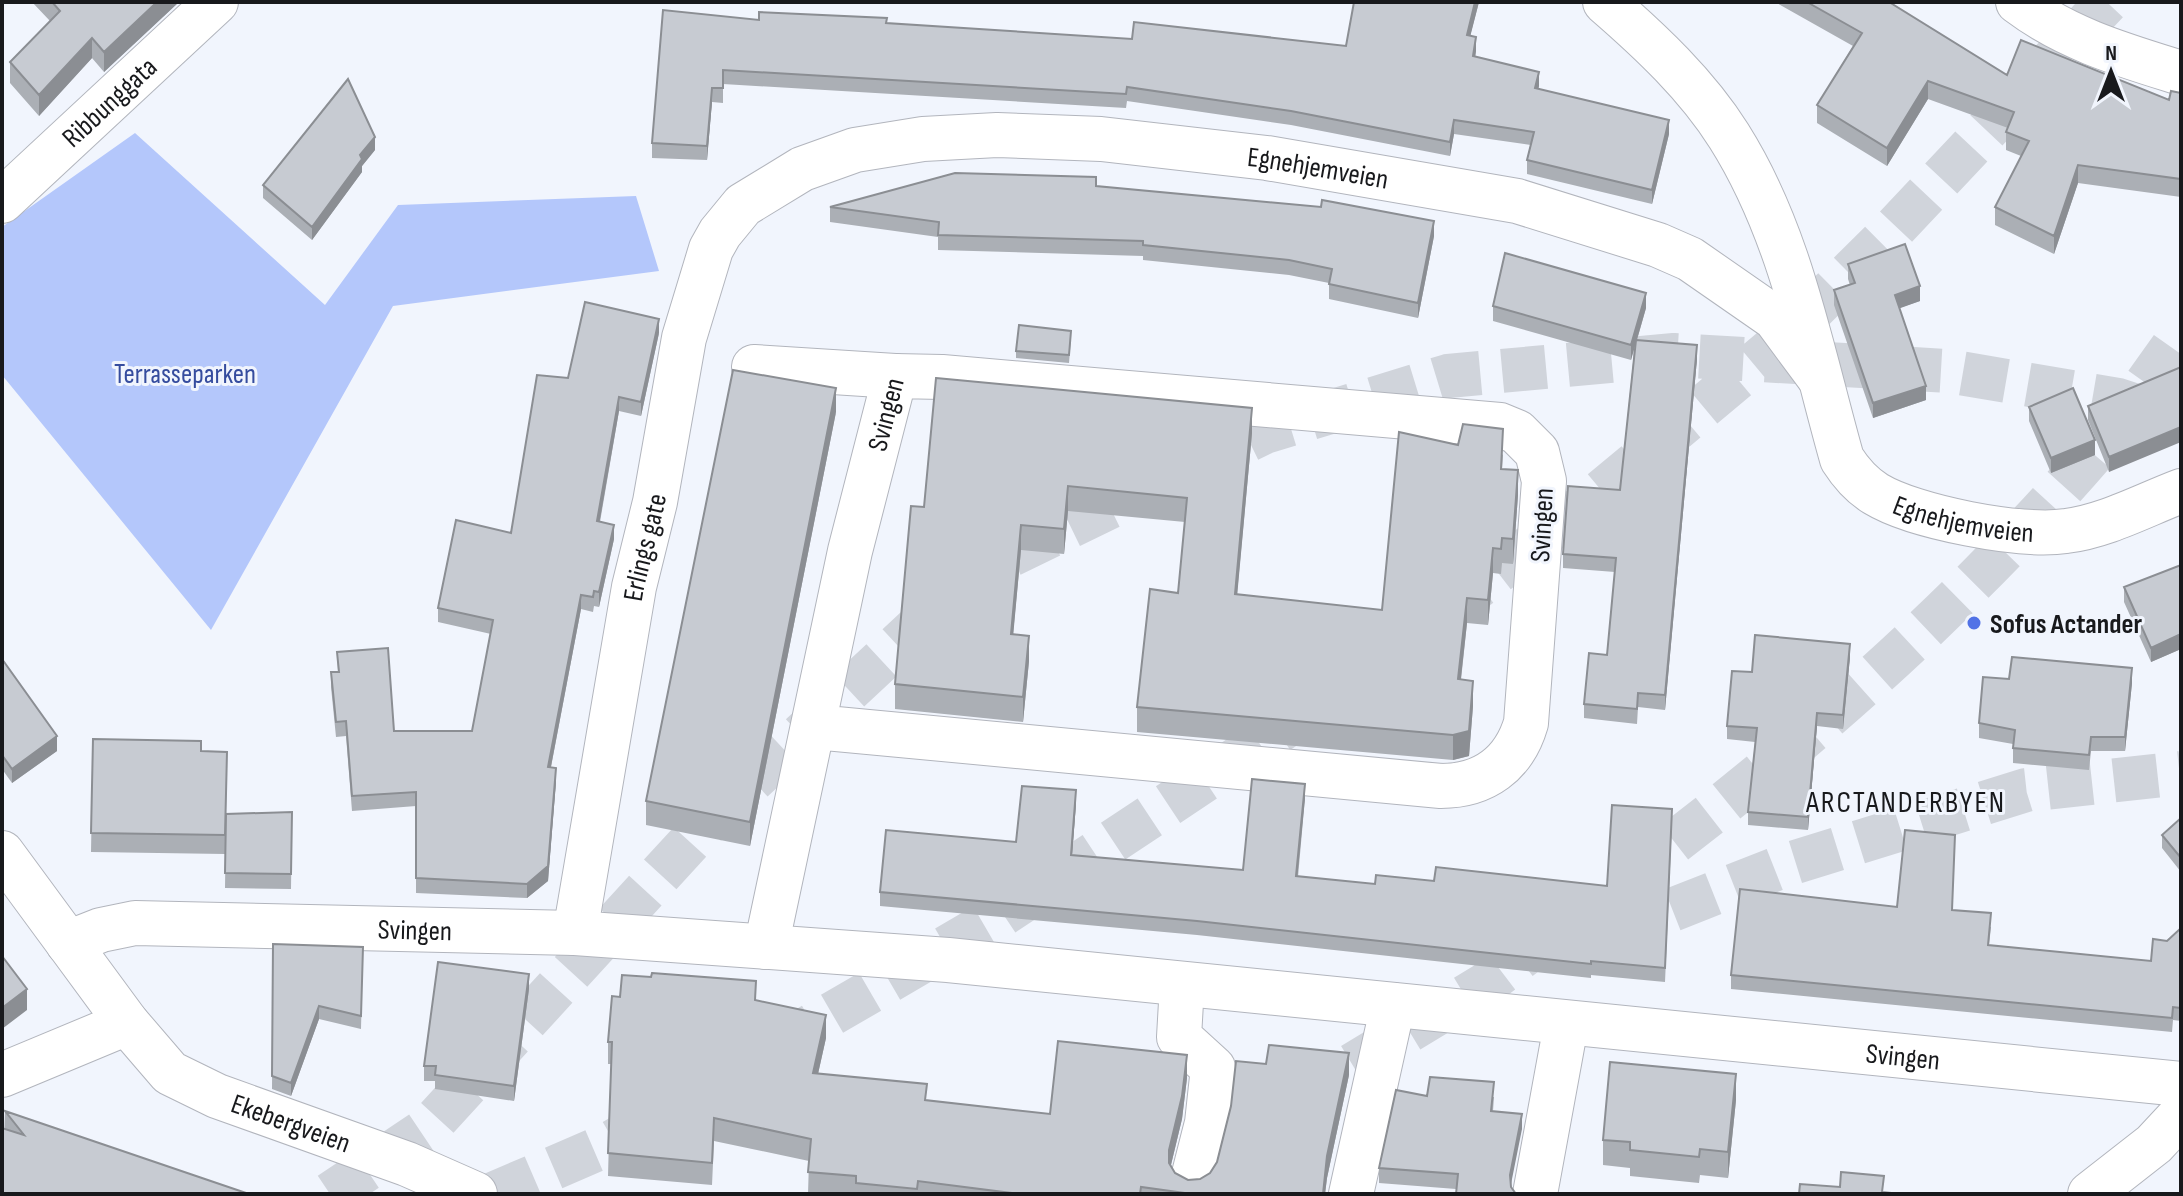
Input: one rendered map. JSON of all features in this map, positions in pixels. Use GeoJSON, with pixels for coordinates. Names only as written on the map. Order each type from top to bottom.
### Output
{"type":"FeatureCollection","features":[{"type":"Feature","properties":{"kind":"street","name":"Ribbunggata"},"geometry":{"type":"LineString","coordinates":[[2,201],[216,2]]}},
{"type":"Feature","properties":{"kind":"street","name":"Egnehjemveien"},"geometry":{"type":"LineString","coordinates":[[1605,2],[1683,77],[1729,136],[1777,237],[1804,310],[1818,376],[1842,459],[1852,476],[1877,495],[1924,512],[2033,533],[2066,531],[2098,524],[2181,491]]}},
{"type":"Feature","properties":{"kind":"street"},"geometry":{"type":"LineString","coordinates":[[2018,2],[2042,20],[2102,49],[2181,73]]}},
{"type":"Feature","properties":{"kind":"street","name":"Egnehjemveien"},"geometry":{"type":"LineString","coordinates":[[768,187],[802,169],[855,150],[923,139],[997,135],[1116,140],[1267,158],[1411,180],[1517,201],[1658,245],[1690,259],[1775,318],[1818,376]]}},
{"type":"Feature","properties":{"kind":"street","name":"Erlings gate"},"geometry":{"type":"LineString","coordinates":[[575,933],[634,587],[655,502],[684,338],[716,241],[743,205],[768,187]]}},
{"type":"Feature","properties":{"kind":"street"},"geometry":{"type":"LineString","coordinates":[[754,367],[895,376]]}},
{"type":"Feature","properties":{"kind":"street","name":"Svingen"},"geometry":{"type":"LineString","coordinates":[[766,947],[850,551],[895,376],[942,377],[1500,425],[1517,432],[1537,452],[1544,481],[1526,723],[1521,740],[1501,768],[1473,784],[1459,786],[815,727]]}},
{"type":"Feature","properties":{"kind":"street","name":"Ekebergveien"},"geometry":{"type":"LineString","coordinates":[[2,853],[127,1023],[170,1073],[217,1096],[407,1164],[475,1194]]}},
{"type":"Feature","properties":{"kind":"street","name":"Svingen"},"geometry":{"type":"LineString","coordinates":[[68,943],[101,930],[135,910],[575,933],[948,960],[1566,1025],[1993,1062],[2181,1084]]}},
{"type":"Feature","properties":{"kind":"street"},"geometry":{"type":"LineString","coordinates":[[1182,985],[1179,1037],[1213,1068],[1207,1123],[1193,1178]]}},
{"type":"Feature","properties":{"kind":"street"},"geometry":{"type":"LineString","coordinates":[[1351,1194],[1393,1005]]}},
{"type":"Feature","properties":{"kind":"street"},"geometry":{"type":"LineString","coordinates":[[2,1075],[63,1053],[127,1023]]}},
{"type":"Feature","properties":{"kind":"street"},"geometry":{"type":"LineString","coordinates":[[1535,1194],[1566,1025]]}},
{"type":"Feature","properties":{"kind":"street"},"geometry":{"type":"LineString","coordinates":[[2090,1194],[2154,1144],[2181,1115]]}},
{"type":"Feature","properties":{"kind":"green space","name":"Terrasseparken"},"geometry":{"type":"Polygon","coordinates":[[[135,133],[325,305],[398,205],[636,196],[659,271],[393,306],[211,630],[2,375],[2,227],[135,133]]]}},
{"type":"Feature","properties":{"kind":"building"},"geometry":{"type":"Polygon","coordinates":[[[52,2],[157,2],[104,52],[92,38],[39,95],[10,62],[60,11],[52,2]]]}},
{"type":"Feature","properties":{"kind":"building"},"geometry":{"type":"Polygon","coordinates":[[[1354,2],[1475,2],[1467,35],[1476,37],[1473,56],[1539,72],[1535,88],[1669,120],[1652,190],[1527,160],[1534,132],[1454,120],[1450,142],[1291,111],[1127,87],[1126,94],[723,70],[723,88],[712,88],[707,146],[652,143],[663,10],[759,20],[759,12],[887,18],[886,23],[1132,39],[1134,22],[1346,46],[1354,2]]]}},
{"type":"Feature","properties":{"kind":"building"},"geometry":{"type":"Polygon","coordinates":[[[1807,2],[1889,2],[2007,75],[2021,40],[2169,100],[2171,91],[2181,93],[2181,179],[2078,165],[2054,236],[1995,207],[2029,141],[2006,132],[2014,112],[1928,81],[1887,148],[1817,105],[1862,33],[1807,2]]]}},
{"type":"Feature","properties":{"kind":"building"},"geometry":{"type":"Polygon","coordinates":[[[348,79],[375,137],[312,227],[263,185],[348,79]]]}},
{"type":"Feature","properties":{"kind":"building"},"geometry":{"type":"Polygon","coordinates":[[[955,173],[1096,177],[1096,186],[1321,207],[1322,200],[1434,221],[1418,303],[1329,284],[1332,269],[1289,260],[1143,245],[1143,241],[938,235],[939,222],[830,207],[955,173]]]}},
{"type":"Feature","properties":{"kind":"building"},"geometry":{"type":"Polygon","coordinates":[[[1905,244],[1920,286],[1895,295],[1926,386],[1873,403],[1834,290],[1855,283],[1848,264],[1905,244]]]}},
{"type":"Feature","properties":{"kind":"building"},"geometry":{"type":"Polygon","coordinates":[[[1505,253],[1646,293],[1631,345],[1493,306],[1505,253]]]}},
{"type":"Feature","properties":{"kind":"building"},"geometry":{"type":"Polygon","coordinates":[[[585,302],[659,319],[641,402],[619,397],[597,521],[614,525],[599,592],[594,591],[593,597],[581,595],[548,767],[556,768],[548,866],[527,884],[416,878],[416,792],[352,796],[346,721],[336,722],[331,672],[339,672],[337,652],[388,648],[394,731],[472,731],[493,620],[438,608],[456,520],[511,533],[537,375],[568,378],[585,302]]]}},
{"type":"Feature","properties":{"kind":"building"},"geometry":{"type":"Polygon","coordinates":[[[1019,325],[1071,331],[1069,355],[1016,351],[1019,325]]]}},
{"type":"Feature","properties":{"kind":"building"},"geometry":{"type":"Polygon","coordinates":[[[1636,340],[1697,345],[1665,695],[1638,693],[1637,709],[1584,704],[1589,653],[1607,655],[1616,558],[1563,554],[1568,486],[1620,490],[1636,340]]]}},
{"type":"Feature","properties":{"kind":"building"},"geometry":{"type":"Polygon","coordinates":[[[2181,367],[2181,427],[2109,457],[2088,406],[2181,367]]]}},
{"type":"Feature","properties":{"kind":"building"},"geometry":{"type":"Polygon","coordinates":[[[733,370],[836,388],[750,822],[646,801],[733,370]]]}},
{"type":"Feature","properties":{"kind":"building"},"geometry":{"type":"Polygon","coordinates":[[[936,378],[1252,408],[1235,594],[1382,610],[1399,432],[1458,445],[1463,424],[1503,429],[1501,469],[1518,470],[1513,539],[1502,538],[1501,549],[1493,548],[1488,600],[1467,598],[1458,679],[1473,681],[1469,731],[1453,735],[1137,707],[1150,589],[1178,593],[1187,498],[1068,486],[1064,529],[1021,525],[1011,634],[1029,636],[1023,697],[895,684],[911,506],[924,507],[936,378]]]}},
{"type":"Feature","properties":{"kind":"building"},"geometry":{"type":"Polygon","coordinates":[[[2073,388],[2095,440],[2051,458],[2029,407],[2073,388]]]}},
{"type":"Feature","properties":{"kind":"building"},"geometry":{"type":"Polygon","coordinates":[[[2181,565],[2181,634],[2151,648],[2124,587],[2181,565]]]}},
{"type":"Feature","properties":{"kind":"building"},"geometry":{"type":"Polygon","coordinates":[[[1755,635],[1850,644],[1843,715],[1817,713],[1808,817],[1748,812],[1757,728],[1727,726],[1732,671],[1752,672],[1755,635]]]}},
{"type":"Feature","properties":{"kind":"building"},"geometry":{"type":"Polygon","coordinates":[[[2012,657],[2132,668],[2125,737],[2091,737],[2089,755],[2013,748],[2015,730],[1979,723],[1983,677],[2009,679],[2012,657]]]}},
{"type":"Feature","properties":{"kind":"building"},"geometry":{"type":"Polygon","coordinates":[[[2,659],[57,736],[12,769],[2,755],[2,659]]]}},
{"type":"Feature","properties":{"kind":"building"},"geometry":{"type":"Polygon","coordinates":[[[93,739],[201,741],[201,751],[227,752],[225,835],[91,833],[93,739]]]}},
{"type":"Feature","properties":{"kind":"building"},"geometry":{"type":"Polygon","coordinates":[[[1252,779],[1305,784],[1296,876],[1375,884],[1376,875],[1434,881],[1436,867],[1607,886],[1612,805],[1672,809],[1665,968],[1591,961],[1591,964],[1197,921],[880,892],[886,830],[1016,842],[1022,786],[1076,790],[1071,855],[1243,870],[1252,779]]]}},
{"type":"Feature","properties":{"kind":"building"},"geometry":{"type":"Polygon","coordinates":[[[292,812],[291,874],[225,873],[226,814],[292,812]]]}},
{"type":"Feature","properties":{"kind":"building"},"geometry":{"type":"Polygon","coordinates":[[[2181,818],[2181,858],[2162,835],[2181,818]]]}},
{"type":"Feature","properties":{"kind":"building"},"geometry":{"type":"Polygon","coordinates":[[[1905,830],[1955,835],[1952,910],[1991,913],[1988,945],[2151,961],[2153,939],[2167,941],[2181,928],[2181,1008],[2173,1007],[2172,1018],[1731,975],[1740,889],[1897,907],[1905,830]]]}},
{"type":"Feature","properties":{"kind":"building"},"geometry":{"type":"Polygon","coordinates":[[[273,944],[363,947],[361,1016],[319,1006],[291,1083],[272,1076],[273,944]]]}},
{"type":"Feature","properties":{"kind":"building"},"geometry":{"type":"Polygon","coordinates":[[[2,956],[27,989],[2,1008],[2,956]]]}},
{"type":"Feature","properties":{"kind":"building"},"geometry":{"type":"Polygon","coordinates":[[[438,962],[529,974],[514,1086],[435,1075],[436,1066],[424,1066],[438,962]]]}},
{"type":"Feature","properties":{"kind":"building"},"geometry":{"type":"Polygon","coordinates":[[[652,973],[756,981],[755,1000],[826,1015],[813,1073],[927,1084],[925,1100],[1050,1114],[1058,1041],[1187,1055],[1169,1163],[1175,1173],[1188,1180],[1200,1179],[1210,1173],[1217,1162],[1231,1106],[1236,1061],[1266,1064],[1269,1045],[1349,1053],[1327,1156],[1323,1194],[1192,1194],[1141,1187],[1140,1194],[1019,1194],[918,1181],[917,1189],[856,1183],[856,1176],[808,1172],[811,1139],[714,1118],[712,1163],[608,1153],[612,1042],[608,1042],[612,996],[620,997],[622,975],[651,977],[652,973]]]}},
{"type":"Feature","properties":{"kind":"building"},"geometry":{"type":"Polygon","coordinates":[[[1610,1062],[1736,1074],[1728,1152],[1700,1149],[1699,1157],[1630,1150],[1630,1142],[1603,1140],[1610,1062]]]}},
{"type":"Feature","properties":{"kind":"building"},"geometry":{"type":"Polygon","coordinates":[[[1430,1077],[1494,1082],[1491,1111],[1522,1114],[1510,1175],[1511,1187],[1516,1194],[1456,1194],[1458,1174],[1379,1168],[1396,1090],[1427,1096],[1430,1077]]]}},
{"type":"Feature","properties":{"kind":"building"},"geometry":{"type":"Polygon","coordinates":[[[5,1111],[249,1194],[2,1194],[2,1128],[24,1135],[5,1111]]]}},
{"type":"Feature","properties":{"kind":"building"},"geometry":{"type":"Polygon","coordinates":[[[1841,1172],[1884,1176],[1882,1192],[1901,1194],[1799,1194],[1800,1184],[1840,1187],[1841,1172]]]}},
{"type":"Feature","properties":{"kind":"tunnel"},"geometry":{"type":"LineString","coordinates":[[1445,612],[1595,497],[1777,345],[1891,232],[2107,2]]}},
{"type":"Feature","properties":{"kind":"tunnel"},"geometry":{"type":"LineString","coordinates":[[1622,882],[1747,785],[1926,628],[2037,516],[2102,443],[2181,335]]}},
{"type":"Feature","properties":{"kind":"tunnel"},"geometry":{"type":"LineString","coordinates":[[1011,555],[1265,432],[1448,376],[1674,355],[1948,371],[2118,400],[2181,420]]}},
{"type":"Feature","properties":{"kind":"tunnel"},"geometry":{"type":"LineString","coordinates":[[330,1194],[427,1129],[711,819],[943,603]]}},
{"type":"Feature","properties":{"kind":"tunnel"},"geometry":{"type":"LineString","coordinates":[[775,1047],[1002,915],[1309,711]]}},
{"type":"Feature","properties":{"kind":"tunnel"},"geometry":{"type":"LineString","coordinates":[[1611,934],[1786,865],[2026,790],[2181,773]]}},
{"type":"Feature","properties":{"kind":"tunnel"},"geometry":{"type":"LineString","coordinates":[[1296,1099],[1486,984],[1554,932]]}},
{"type":"Feature","properties":{"kind":"tunnel"},"geometry":{"type":"LineString","coordinates":[[493,1194],[607,1145],[660,1114]]}},
{"type":"Feature","properties":{"kind":"place","name":"Sofus Actander"},"geometry":{"type":"Point","coordinates":[1974,623]}},
{"type":"Feature","properties":{"kind":"district","name":"ARCTANDERBYEN"},"geometry":{"type":"Point","coordinates":[1906,802]}}]}
